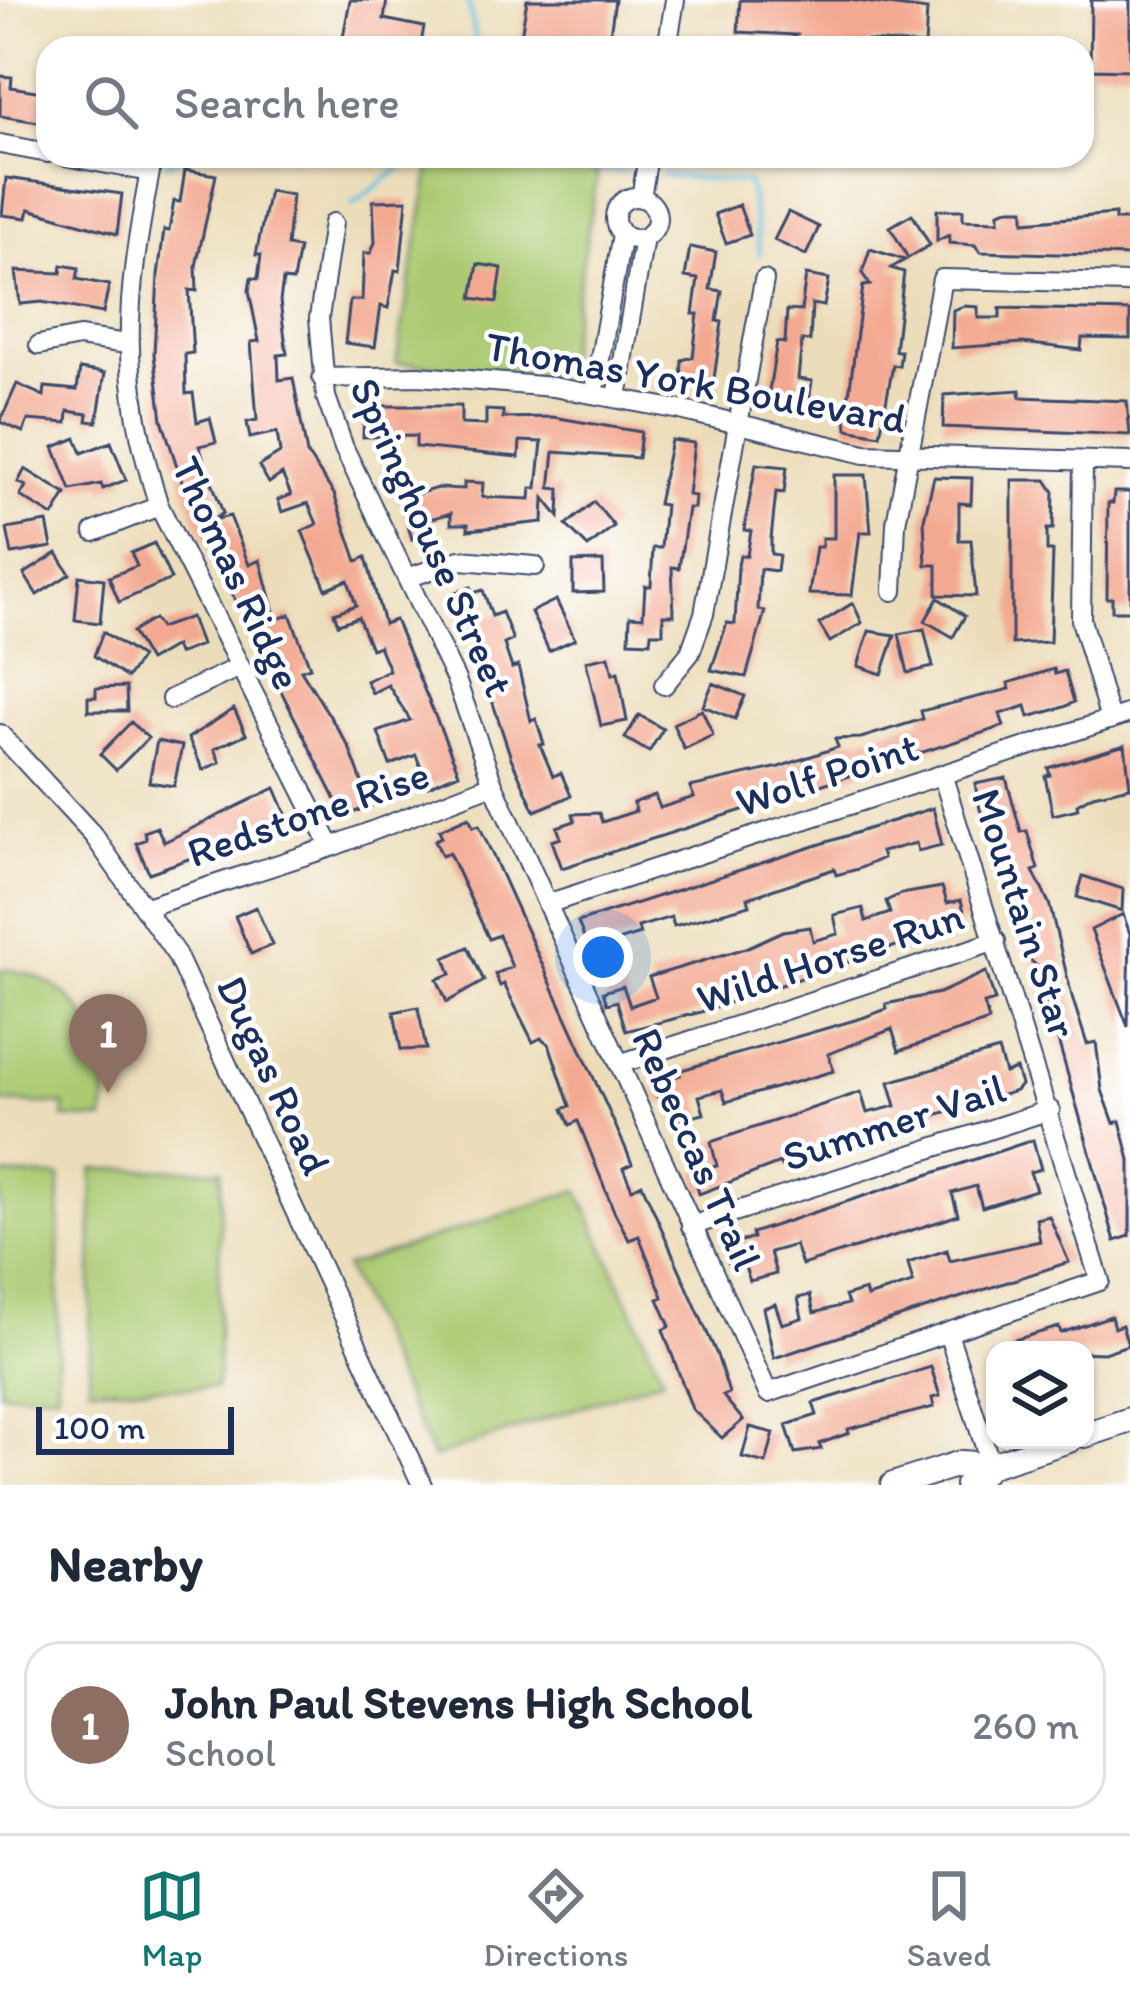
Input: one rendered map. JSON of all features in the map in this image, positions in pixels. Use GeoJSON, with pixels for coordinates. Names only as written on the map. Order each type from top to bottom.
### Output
{"type":"FeatureCollection","features":[{"type":"Feature","properties":{"kind":"main road"},"geometry":{"type":"LineString","coordinates":[[1094,1432],[1130,1420]]}},
{"type":"Feature","properties":{"kind":"main road"},"geometry":{"type":"LineString","coordinates":[[893,1485],[961,1463],[991,1465],[1041,1449]]}},
{"type":"Feature","properties":{"kind":"main road"},"geometry":{"type":"LineString","coordinates":[[967,1485],[991,1465]]}},
{"type":"Feature","properties":{"kind":"street"},"geometry":{"type":"LineString","coordinates":[[669,36],[675,0]]}},
{"type":"Feature","properties":{"kind":"street"},"geometry":{"type":"LineString","coordinates":[[0,144],[36,151]]}},
{"type":"Feature","properties":{"kind":"street","name":"Thomas Ridge"},"geometry":{"type":"LineString","coordinates":[[129,168],[150,172],[135,250],[127,344],[133,414],[159,506],[331,848]]}},
{"type":"Feature","properties":{"kind":"street"},"geometry":{"type":"LineString","coordinates":[[641,198],[647,168]]}},
{"type":"Feature","properties":{"kind":"street"},"geometry":{"type":"LineString","coordinates":[[594,393],[622,234],[615,217],[619,206],[641,198]]}},
{"type":"Feature","properties":{"kind":"street"},"geometry":{"type":"LineString","coordinates":[[616,397],[644,238],[653,231],[657,214],[641,198]]}},
{"type":"Feature","properties":{"kind":"street","name":"Springhouse Street"},"geometry":{"type":"LineString","coordinates":[[333,223],[319,318],[322,378],[339,435],[479,736]]}},
{"type":"Feature","properties":{"kind":"street"},"geometry":{"type":"LineString","coordinates":[[622,234],[644,238]]}},
{"type":"Feature","properties":{"kind":"street"},"geometry":{"type":"LineString","coordinates":[[893,591],[896,523],[942,279],[1130,284]]}},
{"type":"Feature","properties":{"kind":"street"},"geometry":{"type":"LineString","coordinates":[[664,685],[690,653],[700,630],[764,280]]}},
{"type":"Feature","properties":{"kind":"street"},"geometry":{"type":"LineString","coordinates":[[39,345],[79,337],[127,344]]}},
{"type":"Feature","properties":{"kind":"street","name":"Thomas York Boulevard"},"geometry":{"type":"LineString","coordinates":[[322,378],[419,376],[594,393],[821,448],[908,456],[1130,462]]}},
{"type":"Feature","properties":{"kind":"street"},"geometry":{"type":"LineString","coordinates":[[1083,461],[1081,620],[1110,720]]}},
{"type":"Feature","properties":{"kind":"street"},"geometry":{"type":"LineString","coordinates":[[94,532],[159,506]]}},
{"type":"Feature","properties":{"kind":"street"},"geometry":{"type":"LineString","coordinates":[[407,578],[460,560],[535,566]]}},
{"type":"Feature","properties":{"kind":"street"},"geometry":{"type":"LineString","coordinates":[[170,699],[238,668]]}},
{"type":"Feature","properties":{"kind":"street","name":"Wolf Point"},"geometry":{"type":"LineString","coordinates":[[547,904],[1130,713]]}},
{"type":"Feature","properties":{"kind":"street","name":"Dugas Road"},"geometry":{"type":"LineString","coordinates":[[0,734],[67,803],[146,907],[207,1015],[422,1485]]}},
{"type":"Feature","properties":{"kind":"street","name":"Rebeccas Trail"},"geometry":{"type":"LineString","coordinates":[[479,736],[493,784],[768,1393],[948,1333]]}},
{"type":"Feature","properties":{"kind":"street","name":"Mountain Star"},"geometry":{"type":"LineString","coordinates":[[942,775],[1100,1281],[948,1333]]}},
{"type":"Feature","properties":{"kind":"street","name":"Redstone Rise"},"geometry":{"type":"LineString","coordinates":[[146,907],[331,848],[493,784]]}},
{"type":"Feature","properties":{"kind":"street","name":"Wild Horse Run"},"geometry":{"type":"LineString","coordinates":[[619,1064],[996,941]]}},
{"type":"Feature","properties":{"kind":"street","name":"Summer Vail"},"geometry":{"type":"LineString","coordinates":[[691,1226],[1050,1110]]}},
{"type":"Feature","properties":{"kind":"street"},"geometry":{"type":"LineString","coordinates":[[948,1333],[991,1465]]}},
{"type":"Feature","properties":{"kind":"green space"},"geometry":{"type":"Polygon","coordinates":[[[430,168],[598,172],[563,375],[396,363],[430,168]]]}},
{"type":"Feature","properties":{"kind":"green space"},"geometry":{"type":"Polygon","coordinates":[[[0,969],[52,985],[86,1019],[104,1066],[104,1120],[64,1118],[64,1105],[0,1102],[0,969]]]}},
{"type":"Feature","properties":{"kind":"green space"},"geometry":{"type":"Polygon","coordinates":[[[93,1169],[221,1170],[217,1388],[89,1387],[93,1169]]]}},
{"type":"Feature","properties":{"kind":"green space"},"geometry":{"type":"Polygon","coordinates":[[[0,1175],[60,1177],[57,1393],[0,1392],[0,1175]]]}},
{"type":"Feature","properties":{"kind":"green space"},"geometry":{"type":"Polygon","coordinates":[[[578,1190],[663,1378],[433,1458],[345,1267],[578,1190]]]}},
{"type":"Feature","properties":{"kind":"building"},"geometry":{"type":"Polygon","coordinates":[[[350,0],[387,0],[384,19],[424,27],[422,36],[343,36],[350,0]]]}},
{"type":"Feature","properties":{"kind":"building"},"geometry":{"type":"Polygon","coordinates":[[[527,0],[615,0],[610,36],[521,36],[527,0]]]}},
{"type":"Feature","properties":{"kind":"building"},"geometry":{"type":"Polygon","coordinates":[[[740,0],[849,0],[927,10],[926,36],[738,32],[740,0]]]}},
{"type":"Feature","properties":{"kind":"building"},"geometry":{"type":"Polygon","coordinates":[[[1091,0],[1130,0],[1130,70],[1094,69],[1091,0]]]}},
{"type":"Feature","properties":{"kind":"building"},"geometry":{"type":"Polygon","coordinates":[[[0,76],[12,77],[11,87],[36,91],[36,122],[0,116],[0,76]]]}},
{"type":"Feature","properties":{"kind":"building"},"geometry":{"type":"Polygon","coordinates":[[[185,170],[216,175],[196,266],[197,291],[189,290],[193,353],[185,354],[186,394],[193,393],[197,422],[210,418],[216,442],[199,446],[223,513],[213,520],[230,516],[249,565],[260,560],[276,620],[290,614],[310,667],[301,670],[349,747],[371,806],[344,816],[193,516],[162,420],[154,354],[158,275],[164,230],[169,231],[174,201],[180,202],[185,170]]]}},
{"type":"Feature","properties":{"kind":"building"},"geometry":{"type":"Polygon","coordinates":[[[6,178],[122,194],[117,234],[29,209],[27,218],[2,215],[6,178]]]}},
{"type":"Feature","properties":{"kind":"building"},"geometry":{"type":"Polygon","coordinates":[[[269,191],[292,195],[287,246],[299,248],[293,281],[283,280],[280,301],[287,354],[278,355],[279,380],[293,378],[307,454],[334,494],[357,561],[366,557],[384,624],[395,620],[459,773],[428,786],[416,755],[390,765],[378,732],[410,720],[388,685],[372,693],[366,681],[389,670],[379,646],[371,649],[358,617],[338,624],[334,613],[356,605],[348,580],[326,589],[302,531],[317,524],[308,503],[282,512],[278,500],[291,495],[282,474],[269,483],[259,466],[280,453],[277,432],[250,438],[247,422],[257,420],[251,342],[259,341],[249,291],[251,278],[258,279],[261,255],[256,255],[269,191]]]}},
{"type":"Feature","properties":{"kind":"building"},"geometry":{"type":"Polygon","coordinates":[[[407,200],[400,271],[395,270],[388,308],[381,306],[375,347],[345,343],[350,300],[362,300],[364,253],[371,253],[375,242],[373,201],[407,200]]]}},
{"type":"Feature","properties":{"kind":"building"},"geometry":{"type":"Polygon","coordinates":[[[739,205],[750,235],[726,243],[715,214],[739,205]]]}},
{"type":"Feature","properties":{"kind":"building"},"geometry":{"type":"Polygon","coordinates":[[[1024,209],[1024,222],[1115,214],[1115,220],[1130,220],[1130,256],[980,252],[975,245],[949,243],[949,235],[937,241],[937,210],[963,210],[963,220],[999,221],[999,212],[1024,209]]]}},
{"type":"Feature","properties":{"kind":"building"},"geometry":{"type":"Polygon","coordinates":[[[788,212],[819,227],[806,255],[774,240],[788,212]]]}},
{"type":"Feature","properties":{"kind":"building"},"geometry":{"type":"Polygon","coordinates":[[[912,214],[930,245],[908,258],[890,227],[912,214]]]}},
{"type":"Feature","properties":{"kind":"building"},"geometry":{"type":"Polygon","coordinates":[[[690,247],[716,252],[710,289],[722,291],[717,321],[722,322],[713,386],[681,384],[682,360],[693,357],[698,314],[693,314],[698,279],[685,277],[690,247]]]}},
{"type":"Feature","properties":{"kind":"building"},"geometry":{"type":"Polygon","coordinates":[[[870,249],[905,260],[891,268],[904,272],[895,351],[901,351],[899,366],[893,365],[880,435],[847,429],[846,418],[863,286],[870,285],[862,273],[870,249]]]}},
{"type":"Feature","properties":{"kind":"building"},"geometry":{"type":"Polygon","coordinates":[[[478,264],[502,268],[497,302],[472,298],[478,264]]]}},
{"type":"Feature","properties":{"kind":"building"},"geometry":{"type":"Polygon","coordinates":[[[62,265],[79,268],[77,279],[109,285],[103,313],[42,302],[20,304],[16,271],[61,273],[62,265]]]}},
{"type":"Feature","properties":{"kind":"building"},"geometry":{"type":"Polygon","coordinates":[[[806,275],[829,279],[824,306],[812,304],[810,341],[802,340],[798,379],[812,381],[808,408],[767,403],[777,342],[785,343],[787,310],[801,311],[806,275]]]}},
{"type":"Feature","properties":{"kind":"building"},"geometry":{"type":"Polygon","coordinates":[[[978,307],[978,318],[1000,318],[1000,308],[1130,311],[1130,339],[1082,338],[1081,350],[1023,343],[952,348],[953,310],[978,307]]]}},
{"type":"Feature","properties":{"kind":"building"},"geometry":{"type":"Polygon","coordinates":[[[80,369],[105,373],[97,422],[87,421],[88,414],[68,411],[67,423],[28,420],[23,432],[0,422],[17,384],[44,396],[45,387],[77,390],[80,369]]]}},
{"type":"Feature","properties":{"kind":"building"},"geometry":{"type":"Polygon","coordinates":[[[1020,390],[1020,397],[1127,401],[1130,435],[943,427],[944,395],[1020,390]]]}},
{"type":"Feature","properties":{"kind":"building"},"geometry":{"type":"Polygon","coordinates":[[[364,406],[461,406],[461,424],[486,425],[486,410],[503,411],[503,418],[553,417],[641,432],[638,458],[554,452],[550,488],[560,489],[559,517],[544,498],[543,522],[468,530],[468,524],[451,524],[451,513],[423,521],[427,534],[412,539],[400,499],[437,488],[464,489],[464,482],[483,483],[482,497],[530,499],[531,488],[537,488],[542,442],[520,441],[519,457],[416,447],[416,436],[363,437],[364,406]]]}},
{"type":"Feature","properties":{"kind":"building"},"geometry":{"type":"Polygon","coordinates":[[[76,438],[82,453],[111,442],[126,480],[103,489],[101,484],[71,490],[54,447],[76,438]]]}},
{"type":"Feature","properties":{"kind":"building"},"geometry":{"type":"Polygon","coordinates":[[[671,440],[694,443],[688,495],[695,496],[694,508],[688,508],[679,568],[672,567],[674,615],[663,615],[663,633],[651,633],[650,642],[629,641],[630,616],[643,617],[645,586],[651,586],[653,548],[661,548],[665,505],[658,504],[671,440]]]}},
{"type":"Feature","properties":{"kind":"building"},"geometry":{"type":"Polygon","coordinates":[[[756,464],[787,467],[784,493],[776,492],[771,539],[771,554],[779,555],[777,571],[760,569],[758,610],[765,611],[746,677],[711,670],[727,623],[735,624],[738,566],[740,555],[747,556],[751,531],[744,530],[756,464]]]}},
{"type":"Feature","properties":{"kind":"building"},"geometry":{"type":"Polygon","coordinates":[[[25,469],[66,494],[53,516],[20,496],[26,486],[18,482],[25,469]]]}},
{"type":"Feature","properties":{"kind":"building"},"geometry":{"type":"Polygon","coordinates":[[[834,475],[866,475],[871,532],[860,532],[852,595],[809,594],[816,547],[822,547],[822,538],[834,538],[834,475]]]}},
{"type":"Feature","properties":{"kind":"building"},"geometry":{"type":"Polygon","coordinates":[[[934,477],[972,478],[971,504],[959,503],[959,540],[971,540],[976,596],[937,595],[937,565],[926,565],[924,520],[934,477]]]}},
{"type":"Feature","properties":{"kind":"building"},"geometry":{"type":"Polygon","coordinates":[[[1012,480],[1046,480],[1054,492],[1053,529],[1047,529],[1047,551],[1053,551],[1050,642],[1012,644],[1012,480]]]}},
{"type":"Feature","properties":{"kind":"building"},"geometry":{"type":"Polygon","coordinates":[[[1114,492],[1130,492],[1130,611],[1112,611],[1112,598],[1107,598],[1108,503],[1113,503],[1114,492]]]}},
{"type":"Feature","properties":{"kind":"building"},"geometry":{"type":"Polygon","coordinates":[[[594,502],[614,526],[588,547],[566,525],[594,502]]]}},
{"type":"Feature","properties":{"kind":"building"},"geometry":{"type":"Polygon","coordinates":[[[47,522],[52,547],[12,554],[7,529],[47,522]]]}},
{"type":"Feature","properties":{"kind":"building"},"geometry":{"type":"Polygon","coordinates":[[[154,543],[171,579],[119,602],[109,577],[137,566],[131,553],[154,543]]]}},
{"type":"Feature","properties":{"kind":"building"},"geometry":{"type":"Polygon","coordinates":[[[57,553],[70,574],[37,595],[24,574],[57,553]]]}},
{"type":"Feature","properties":{"kind":"building"},"geometry":{"type":"Polygon","coordinates":[[[603,561],[604,592],[573,593],[573,562],[603,561]]]}},
{"type":"Feature","properties":{"kind":"building"},"geometry":{"type":"Polygon","coordinates":[[[79,576],[104,579],[100,623],[75,620],[79,576]]]}},
{"type":"Feature","properties":{"kind":"building"},"geometry":{"type":"Polygon","coordinates":[[[471,587],[473,593],[483,590],[492,616],[502,612],[513,640],[504,644],[512,668],[518,666],[531,721],[536,719],[544,744],[540,745],[553,776],[561,773],[571,796],[535,811],[511,758],[465,618],[458,620],[449,595],[471,587]]]}},
{"type":"Feature","properties":{"kind":"building"},"geometry":{"type":"Polygon","coordinates":[[[938,598],[965,616],[953,637],[925,621],[938,598]]]}},
{"type":"Feature","properties":{"kind":"building"},"geometry":{"type":"Polygon","coordinates":[[[556,600],[575,639],[549,651],[531,612],[556,600]]]}},
{"type":"Feature","properties":{"kind":"building"},"geometry":{"type":"Polygon","coordinates":[[[853,603],[862,623],[830,642],[819,624],[853,603]]]}},
{"type":"Feature","properties":{"kind":"building"},"geometry":{"type":"Polygon","coordinates":[[[191,617],[201,645],[178,654],[175,646],[149,661],[132,632],[154,619],[160,628],[191,617]]]}},
{"type":"Feature","properties":{"kind":"building"},"geometry":{"type":"Polygon","coordinates":[[[924,629],[933,667],[908,673],[899,634],[924,629]]]}},
{"type":"Feature","properties":{"kind":"building"},"geometry":{"type":"Polygon","coordinates":[[[869,631],[895,635],[882,674],[858,666],[869,631]]]}},
{"type":"Feature","properties":{"kind":"building"},"geometry":{"type":"Polygon","coordinates":[[[103,632],[141,657],[127,678],[94,656],[103,632]]]}},
{"type":"Feature","properties":{"kind":"building"},"geometry":{"type":"Polygon","coordinates":[[[609,656],[613,674],[618,672],[627,721],[601,726],[586,661],[609,656]]]}},
{"type":"Feature","properties":{"kind":"building"},"geometry":{"type":"Polygon","coordinates":[[[1054,669],[1055,674],[1065,671],[1074,702],[1064,707],[1029,717],[1026,706],[1000,714],[1004,726],[562,868],[552,841],[561,838],[557,827],[575,821],[573,814],[599,813],[602,822],[636,811],[633,803],[655,795],[660,808],[694,797],[690,787],[779,767],[838,747],[835,739],[861,738],[923,719],[921,711],[1010,689],[1008,683],[1054,669]]]}},
{"type":"Feature","properties":{"kind":"building"},"geometry":{"type":"Polygon","coordinates":[[[713,683],[745,696],[735,719],[703,706],[713,683]]]}},
{"type":"Feature","properties":{"kind":"building"},"geometry":{"type":"Polygon","coordinates":[[[126,687],[127,711],[88,711],[88,697],[96,697],[96,688],[126,687]]]}},
{"type":"Feature","properties":{"kind":"building"},"geometry":{"type":"Polygon","coordinates":[[[234,709],[246,734],[214,749],[220,762],[203,770],[188,738],[234,709]]]}},
{"type":"Feature","properties":{"kind":"building"},"geometry":{"type":"Polygon","coordinates":[[[702,710],[713,735],[684,749],[673,724],[702,710]]]}},
{"type":"Feature","properties":{"kind":"building"},"geometry":{"type":"Polygon","coordinates":[[[639,715],[663,729],[649,752],[625,738],[639,715]]]}},
{"type":"Feature","properties":{"kind":"building"},"geometry":{"type":"Polygon","coordinates":[[[131,722],[148,738],[116,770],[100,754],[131,722]]]}},
{"type":"Feature","properties":{"kind":"building"},"geometry":{"type":"Polygon","coordinates":[[[157,741],[182,746],[174,786],[149,782],[157,741]]]}},
{"type":"Feature","properties":{"kind":"building"},"geometry":{"type":"Polygon","coordinates":[[[1125,745],[1130,787],[1093,795],[1077,804],[1078,809],[1053,815],[1045,776],[1050,775],[1048,768],[1125,745]]]}},
{"type":"Feature","properties":{"kind":"building"},"geometry":{"type":"Polygon","coordinates":[[[1006,778],[1021,832],[1027,831],[1038,869],[1033,871],[1049,903],[1087,1044],[1096,1042],[1102,1090],[1114,1123],[1120,1121],[1130,1160],[1130,1236],[1115,1241],[1037,966],[1030,960],[980,809],[975,784],[1006,778]]]}},
{"type":"Feature","properties":{"kind":"building"},"geometry":{"type":"Polygon","coordinates":[[[275,788],[290,823],[149,873],[136,843],[146,839],[144,832],[157,827],[164,842],[275,788]]]}},
{"type":"Feature","properties":{"kind":"building"},"geometry":{"type":"Polygon","coordinates":[[[933,808],[942,845],[918,851],[916,843],[881,852],[883,858],[858,869],[836,875],[834,869],[748,898],[750,905],[674,926],[671,917],[638,927],[640,934],[589,950],[578,922],[933,808]]]}},
{"type":"Feature","properties":{"kind":"building"},"geometry":{"type":"Polygon","coordinates":[[[469,817],[473,827],[479,825],[626,1149],[632,1164],[623,1168],[632,1189],[642,1184],[717,1355],[729,1393],[723,1396],[743,1420],[722,1438],[692,1409],[663,1330],[670,1326],[658,1299],[663,1297],[639,1236],[629,1240],[614,1211],[578,1121],[570,1125],[563,1109],[570,1106],[549,1044],[541,1038],[533,1042],[504,984],[500,986],[495,974],[512,967],[499,935],[489,939],[449,853],[442,856],[435,840],[442,837],[439,830],[469,817]]]}},
{"type":"Feature","properties":{"kind":"building"},"geometry":{"type":"Polygon","coordinates":[[[1083,876],[1123,889],[1122,911],[1077,897],[1083,876]]]}},
{"type":"Feature","properties":{"kind":"building"},"geometry":{"type":"Polygon","coordinates":[[[942,887],[947,903],[961,900],[967,922],[701,1012],[626,1031],[617,1001],[607,1004],[603,992],[623,986],[630,1006],[656,997],[649,977],[746,948],[783,931],[810,927],[813,941],[838,934],[834,915],[863,908],[866,921],[890,913],[886,901],[901,894],[942,887]]]}},
{"type":"Feature","properties":{"kind":"building"},"geometry":{"type":"Polygon","coordinates":[[[256,907],[272,945],[251,954],[235,916],[256,907]]]}},
{"type":"Feature","properties":{"kind":"building"},"geometry":{"type":"Polygon","coordinates":[[[1123,914],[1130,934],[1128,1027],[1091,930],[1123,914]]]}},
{"type":"Feature","properties":{"kind":"building"},"geometry":{"type":"Polygon","coordinates":[[[468,947],[484,981],[447,1002],[437,979],[451,974],[445,958],[468,947]]]}},
{"type":"Feature","properties":{"kind":"building"},"geometry":{"type":"Polygon","coordinates":[[[986,972],[995,1001],[984,1004],[989,1021],[899,1051],[892,1029],[828,1054],[834,1071],[726,1102],[722,1090],[699,1096],[704,1114],[677,1121],[669,1101],[660,1103],[653,1083],[680,1075],[678,1071],[862,1018],[887,1009],[886,1004],[939,993],[986,972]]]}},
{"type":"Feature","properties":{"kind":"building"},"geometry":{"type":"Polygon","coordinates":[[[418,1007],[426,1049],[401,1050],[394,1012],[418,1007]]]}},
{"type":"Feature","properties":{"kind":"building"},"geometry":{"type":"Polygon","coordinates":[[[998,1050],[1005,1073],[1016,1069],[1021,1085],[1016,1091],[858,1138],[859,1142],[803,1162],[781,1167],[780,1163],[699,1194],[694,1172],[717,1166],[711,1142],[861,1092],[867,1113],[896,1106],[889,1082],[998,1050]]]}},
{"type":"Feature","properties":{"kind":"building"},"geometry":{"type":"Polygon","coordinates":[[[1033,1140],[1041,1169],[1030,1172],[1036,1190],[982,1207],[976,1186],[952,1193],[958,1215],[944,1220],[802,1265],[795,1245],[770,1252],[776,1274],[750,1281],[744,1264],[730,1268],[724,1246],[753,1238],[752,1233],[1033,1140]]]}},
{"type":"Feature","properties":{"kind":"building"},"geometry":{"type":"Polygon","coordinates":[[[1049,1216],[1069,1262],[774,1358],[763,1308],[775,1304],[782,1324],[802,1318],[798,1298],[810,1295],[814,1313],[848,1304],[845,1296],[865,1290],[867,1297],[913,1283],[908,1263],[947,1250],[950,1261],[1040,1241],[1036,1219],[1049,1216]]]}},
{"type":"Feature","properties":{"kind":"building"},"geometry":{"type":"Polygon","coordinates":[[[1111,1316],[1114,1328],[1122,1325],[1128,1345],[1094,1353],[1094,1341],[1010,1341],[1059,1327],[1061,1333],[1111,1316]]]}},
{"type":"Feature","properties":{"kind":"building"},"geometry":{"type":"Polygon","coordinates":[[[931,1367],[940,1396],[932,1398],[934,1407],[848,1429],[849,1433],[819,1444],[821,1449],[795,1453],[786,1425],[817,1415],[813,1403],[931,1367]]]}},
{"type":"Feature","properties":{"kind":"building"},"geometry":{"type":"Polygon","coordinates":[[[750,1427],[774,1433],[766,1463],[742,1457],[750,1427]]]}},
{"type":"Feature","properties":{"kind":"waterway"},"geometry":{"type":"LineString","coordinates":[[468,0],[475,36]]}},
{"type":"Feature","properties":{"kind":"waterway"},"geometry":{"type":"LineString","coordinates":[[352,205],[400,168]]}},
{"type":"Feature","properties":{"kind":"waterway"},"geometry":{"type":"LineString","coordinates":[[588,168],[626,172]]}},
{"type":"Feature","properties":{"kind":"waterway"},"geometry":{"type":"LineString","coordinates":[[662,175],[749,183],[760,254]]}},
{"type":"Feature","properties":{"kind":"place","name":"John Paul Stevens High School"},"geometry":{"type":"Point","coordinates":[108,1093]}}]}
